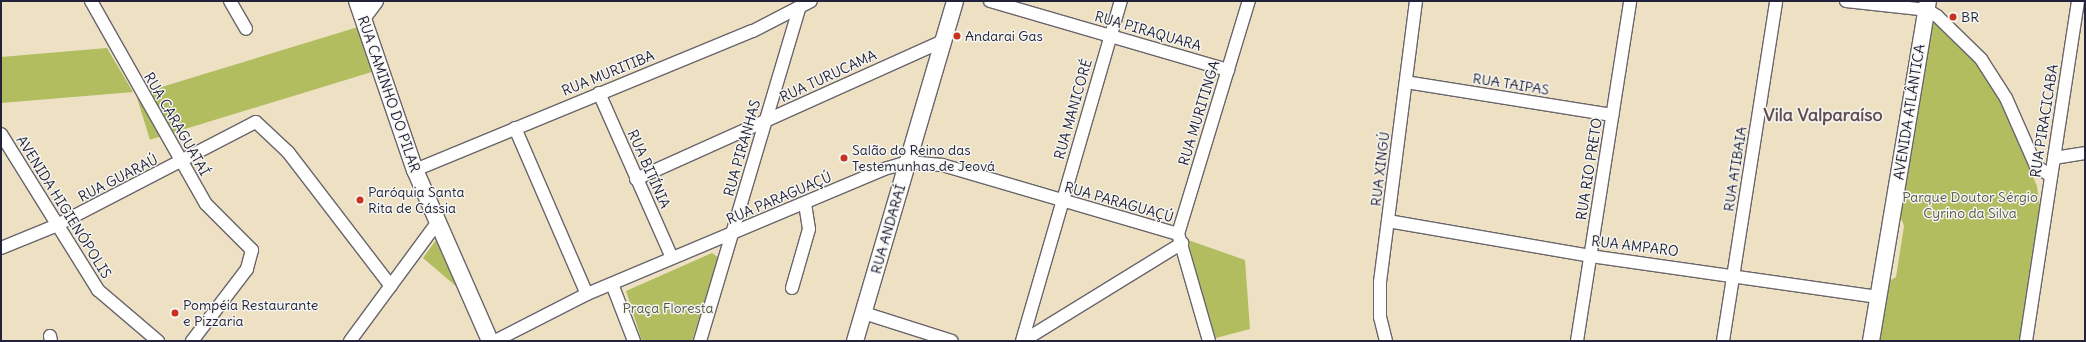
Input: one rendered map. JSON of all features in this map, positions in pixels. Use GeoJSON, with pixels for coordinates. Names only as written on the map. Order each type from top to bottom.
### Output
{"type":"FeatureCollection","features":[{"type":"Feature","properties":{"kind":"main road","name":"RUA CAMINHO DO PILAR"},"geometry":{"type":"LineString","coordinates":[[357,1],[364,17],[415,170],[490,341]]}},
{"type":"Feature","properties":{"kind":"main road"},"geometry":{"type":"LineString","coordinates":[[364,17],[375,1]]}},
{"type":"Feature","properties":{"kind":"main road","name":"RUA ANDARAÍ"},"geometry":{"type":"LineString","coordinates":[[855,341],[945,40],[955,1]]}},
{"type":"Feature","properties":{"kind":"main road","name":"AVENIDA ATLÂNTICA"},"geometry":{"type":"LineString","coordinates":[[1871,341],[1927,6]]}},
{"type":"Feature","properties":{"kind":"street","name":"RUA CARAGUATAÍ"},"geometry":{"type":"LineString","coordinates":[[91,1],[182,162],[211,210],[252,250],[247,269],[192,341]]}},
{"type":"Feature","properties":{"kind":"street"},"geometry":{"type":"LineString","coordinates":[[230,1],[246,29]]}},
{"type":"Feature","properties":{"kind":"street","name":"RUA MURITIBA"},"geometry":{"type":"LineString","coordinates":[[415,170],[799,9],[811,1]]}},
{"type":"Feature","properties":{"kind":"street","name":"RUA PIRAQUARA"},"geometry":{"type":"LineString","coordinates":[[990,1],[1228,70]]}},
{"type":"Feature","properties":{"kind":"street","name":"RUA MANICORÉ"},"geometry":{"type":"LineString","coordinates":[[1022,341],[1121,1]]}},
{"type":"Feature","properties":{"kind":"street","name":"RUA MURITINGA"},"geometry":{"type":"LineString","coordinates":[[1180,239],[1249,1]]}},
{"type":"Feature","properties":{"kind":"street","name":"RUA XINGÚ"},"geometry":{"type":"LineString","coordinates":[[1386,341],[1380,317],[1380,282],[1416,1]]}},
{"type":"Feature","properties":{"kind":"street","name":"RUA RIO PRETO"},"geometry":{"type":"LineString","coordinates":[[1577,341],[1630,1]]}},
{"type":"Feature","properties":{"kind":"street","name":"RUA ATIBAIA"},"geometry":{"type":"LineString","coordinates":[[1723,341],[1776,1]]}},
{"type":"Feature","properties":{"kind":"street"},"geometry":{"type":"LineString","coordinates":[[1846,1],[1927,6],[1976,53],[2006,98],[2036,166],[2051,176]]}},
{"type":"Feature","properties":{"kind":"street","name":"RUA PIRACICABA"},"geometry":{"type":"LineString","coordinates":[[2026,341],[2078,1]]}},
{"type":"Feature","properties":{"kind":"street","name":"RUA PIRANHAS"},"geometry":{"type":"LineString","coordinates":[[700,341],[799,9]]}},
{"type":"Feature","properties":{"kind":"street","name":"RUA TURUCAMA"},"geometry":{"type":"LineString","coordinates":[[636,179],[945,40]]}},
{"type":"Feature","properties":{"kind":"street","name":"RUA TAIPAS"},"geometry":{"type":"LineString","coordinates":[[1406,82],[1612,115]]}},
{"type":"Feature","properties":{"kind":"street","name":"RUA BITÍNIA"},"geometry":{"type":"LineString","coordinates":[[599,92],[672,258]]}},
{"type":"Feature","properties":{"kind":"street","name":"RUA GUARAÚ"},"geometry":{"type":"LineString","coordinates":[[1,248],[55,226],[260,123],[288,152],[391,286]]}},
{"type":"Feature","properties":{"kind":"street"},"geometry":{"type":"LineString","coordinates":[[515,128],[588,294]]}},
{"type":"Feature","properties":{"kind":"street","name":"AVENIDA HIGIENÓPOLIS"},"geometry":{"type":"LineString","coordinates":[[1,134],[55,226],[98,290],[158,341]]}},
{"type":"Feature","properties":{"kind":"street"},"geometry":{"type":"LineString","coordinates":[[2054,158],[2085,153]]}},
{"type":"Feature","properties":{"kind":"street","name":"RUA PARAGUAÇÚ"},"geometry":{"type":"LineString","coordinates":[[494,341],[588,294],[672,258],[732,235],[805,203],[908,162],[942,165],[1062,201],[1180,239]]}},
{"type":"Feature","properties":{"kind":"street"},"geometry":{"type":"LineString","coordinates":[[792,288],[809,229],[805,203]]}},
{"type":"Feature","properties":{"kind":"street","name":"RUA AMPARO"},"geometry":{"type":"LineString","coordinates":[[1388,221],[1590,256],[1734,274],[1879,297]]}},
{"type":"Feature","properties":{"kind":"street"},"geometry":{"type":"LineString","coordinates":[[350,341],[437,223]]}},
{"type":"Feature","properties":{"kind":"street"},"geometry":{"type":"LineString","coordinates":[[1022,341],[1180,239],[1206,340]]}},
{"type":"Feature","properties":{"kind":"street"},"geometry":{"type":"LineString","coordinates":[[612,284],[634,341]]}},
{"type":"Feature","properties":{"kind":"street"},"geometry":{"type":"LineString","coordinates":[[864,313],[952,341]]}},
{"type":"Feature","properties":{"kind":"green space","name":"Parque Doutor Sérgio Cyrino da Silva"},"geometry":{"type":"Polygon","coordinates":[[[1937,23],[1976,61],[2002,103],[2037,186],[2040,207],[2020,341],[1878,341],[1888,282],[1896,277],[1904,226],[1899,213],[1930,25],[1937,23]]]}},
{"type":"Feature","properties":{"kind":"green space"},"geometry":{"type":"Polygon","coordinates":[[[358,27],[372,72],[150,140],[136,95],[358,27]]]}},
{"type":"Feature","properties":{"kind":"green space"},"geometry":{"type":"Polygon","coordinates":[[[107,48],[133,92],[1,103],[1,57],[107,48]]]}},
{"type":"Feature","properties":{"kind":"green space"},"geometry":{"type":"Polygon","coordinates":[[[436,240],[457,287],[423,258],[436,240]]]}},
{"type":"Feature","properties":{"kind":"green space"},"geometry":{"type":"Polygon","coordinates":[[[1188,240],[1245,260],[1250,329],[1212,339],[1188,240]]]}},
{"type":"Feature","properties":{"kind":"green space","name":"Praça Floresta"},"geometry":{"type":"Polygon","coordinates":[[[712,253],[719,258],[692,341],[642,341],[626,291],[712,253]]]}},
{"type":"Feature","properties":{"kind":"place","name":"BR"},"geometry":{"type":"Point","coordinates":[1953,17]}},
{"type":"Feature","properties":{"kind":"place","name":"Andarai Gas"},"geometry":{"type":"Point","coordinates":[957,36]}},
{"type":"Feature","properties":{"kind":"place","name":"Salão do Reino das Testemunhas de Jeová"},"geometry":{"type":"Point","coordinates":[844,158]}},
{"type":"Feature","properties":{"kind":"place","name":"Paróquia Santa Rita de Cássia"},"geometry":{"type":"Point","coordinates":[360,200]}},
{"type":"Feature","properties":{"kind":"place","name":"Pompéia Restaurante e Pizzaria"},"geometry":{"type":"Point","coordinates":[175,313]}},
{"type":"Feature","properties":{"kind":"district","name":"Vila Valparaíso"},"geometry":{"type":"Point","coordinates":[1823,115]}}]}
